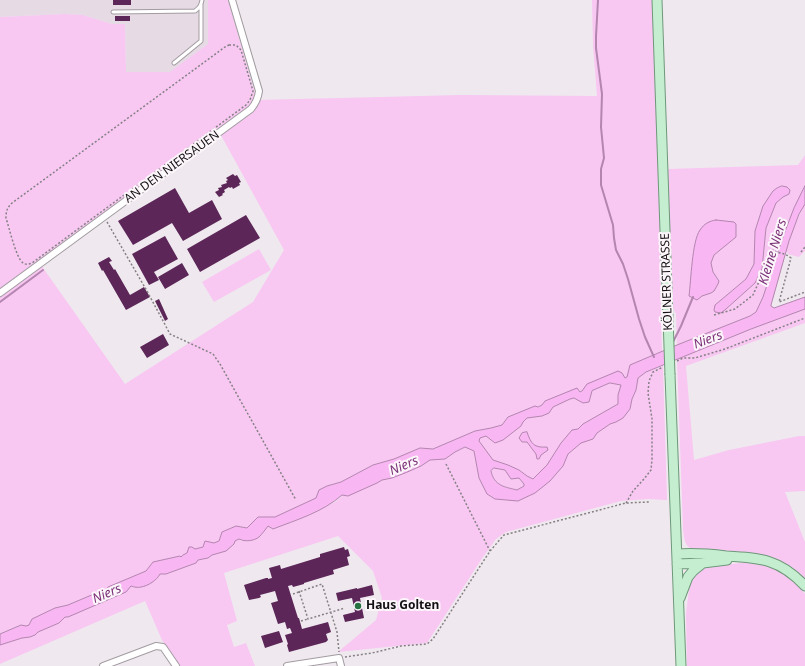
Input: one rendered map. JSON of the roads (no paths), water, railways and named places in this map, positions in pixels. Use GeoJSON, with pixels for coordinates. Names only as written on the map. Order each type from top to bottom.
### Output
{"type":"FeatureCollection","features":[{"type":"Feature","properties":{"kind":"main road","name":"KÖLNER STRASSE"},"geometry":{"type":"LineString","coordinates":[[657,0],[681,666]]}},
{"type":"Feature","properties":{"kind":"main road"},"geometry":{"type":"LineString","coordinates":[[677,554],[694,553],[767,560],[788,570],[805,586]]}},
{"type":"Feature","properties":{"kind":"main road"},"geometry":{"type":"LineString","coordinates":[[677,564],[703,563],[744,557]]}},
{"type":"Feature","properties":{"kind":"main road"},"geometry":{"type":"LineString","coordinates":[[679,601],[688,577],[703,563]]}},
{"type":"Feature","properties":{"kind":"street","name":"AN DEN NIERSAUEN"},"geometry":{"type":"LineString","coordinates":[[0,293],[255,104],[259,91],[232,0]]}},
{"type":"Feature","properties":{"kind":"street"},"geometry":{"type":"LineString","coordinates":[[103,666],[156,646],[163,647],[176,666]]}},
{"type":"Feature","properties":{"kind":"street"},"geometry":{"type":"LineString","coordinates":[[287,666],[339,658],[341,666]]}},
{"type":"Feature","properties":{"kind":"lane"},"geometry":{"type":"LineString","coordinates":[[174,63],[201,41],[202,0]]}},
{"type":"Feature","properties":{"kind":"lane"},"geometry":{"type":"LineString","coordinates":[[113,12],[195,11],[199,9],[201,5]]}},
{"type":"Feature","properties":{"kind":"water"},"geometry":{"type":"Polygon","coordinates":[[[782,186],[787,187],[790,190],[789,194],[776,203],[766,228],[762,269],[755,283],[721,313],[715,312],[715,305],[746,279],[754,264],[755,231],[763,206],[773,191],[782,186]]]}},
{"type":"Feature","properties":{"kind":"water","name":"Niers"},"geometry":{"type":"Polygon","coordinates":[[[805,186],[805,204],[799,214],[789,241],[771,306],[774,308],[805,297],[805,309],[751,329],[646,372],[638,378],[630,409],[623,418],[610,424],[597,433],[593,439],[581,443],[568,454],[563,466],[550,481],[535,493],[518,501],[495,499],[487,494],[479,478],[474,451],[465,447],[445,459],[430,460],[421,466],[392,478],[382,480],[348,496],[342,495],[318,511],[300,519],[273,529],[268,526],[257,538],[247,541],[239,539],[235,541],[234,544],[226,551],[198,560],[196,563],[166,574],[160,574],[155,580],[146,585],[139,587],[131,586],[126,592],[65,617],[59,623],[38,632],[35,635],[0,645],[0,634],[21,625],[29,625],[32,619],[55,608],[68,605],[101,591],[105,591],[108,587],[146,571],[153,562],[181,557],[187,553],[189,547],[195,549],[203,547],[205,541],[214,543],[219,541],[222,532],[236,526],[247,528],[258,517],[275,517],[316,498],[319,490],[341,482],[373,465],[394,459],[420,448],[433,449],[475,431],[502,425],[508,417],[535,406],[538,407],[545,401],[577,388],[580,392],[587,384],[618,371],[622,373],[625,378],[627,377],[630,365],[750,316],[756,312],[763,297],[794,208],[805,186]],[[610,383],[592,391],[589,402],[583,403],[574,398],[570,399],[553,407],[549,413],[542,416],[527,418],[521,426],[503,440],[495,443],[486,436],[480,438],[479,441],[493,460],[519,470],[533,479],[547,465],[561,443],[572,430],[578,429],[583,424],[618,404],[618,395],[621,385],[610,383]],[[494,468],[491,471],[492,476],[497,483],[517,490],[524,486],[519,478],[511,479],[505,470],[494,468]]]}},
{"type":"Feature","properties":{"kind":"water"},"geometry":{"type":"Polygon","coordinates":[[[716,220],[734,222],[736,224],[736,237],[714,255],[711,263],[713,272],[719,281],[714,291],[697,300],[689,296],[695,243],[697,235],[703,226],[716,220]]]}},
{"type":"Feature","properties":{"kind":"water"},"geometry":{"type":"Polygon","coordinates":[[[527,432],[530,440],[536,446],[547,447],[548,450],[541,455],[539,459],[537,459],[536,454],[527,442],[522,442],[519,438],[522,433],[527,432]]]}},
{"type":"Feature","properties":{"kind":"waterway"},"geometry":{"type":"LineString","coordinates":[[598,0],[596,48],[602,94],[601,127],[604,158],[601,169],[601,185],[613,225],[616,250],[623,264],[639,319],[654,357]]}},
{"type":"Feature","properties":{"kind":"waterway"},"geometry":{"type":"LineString","coordinates":[[0,302],[43,270]]}},
{"type":"Feature","properties":{"kind":"waterway"},"geometry":{"type":"LineString","coordinates":[[672,344],[693,297]]}},
{"type":"Feature","properties":{"kind":"place","name":"Haus Golten"},"geometry":{"type":"Point","coordinates":[358,606]}},
{"type":"Feature","properties":{"kind":"water label","name":"Kleine Niers"},"geometry":{"type":"Point","coordinates":[773,252]}}]}
